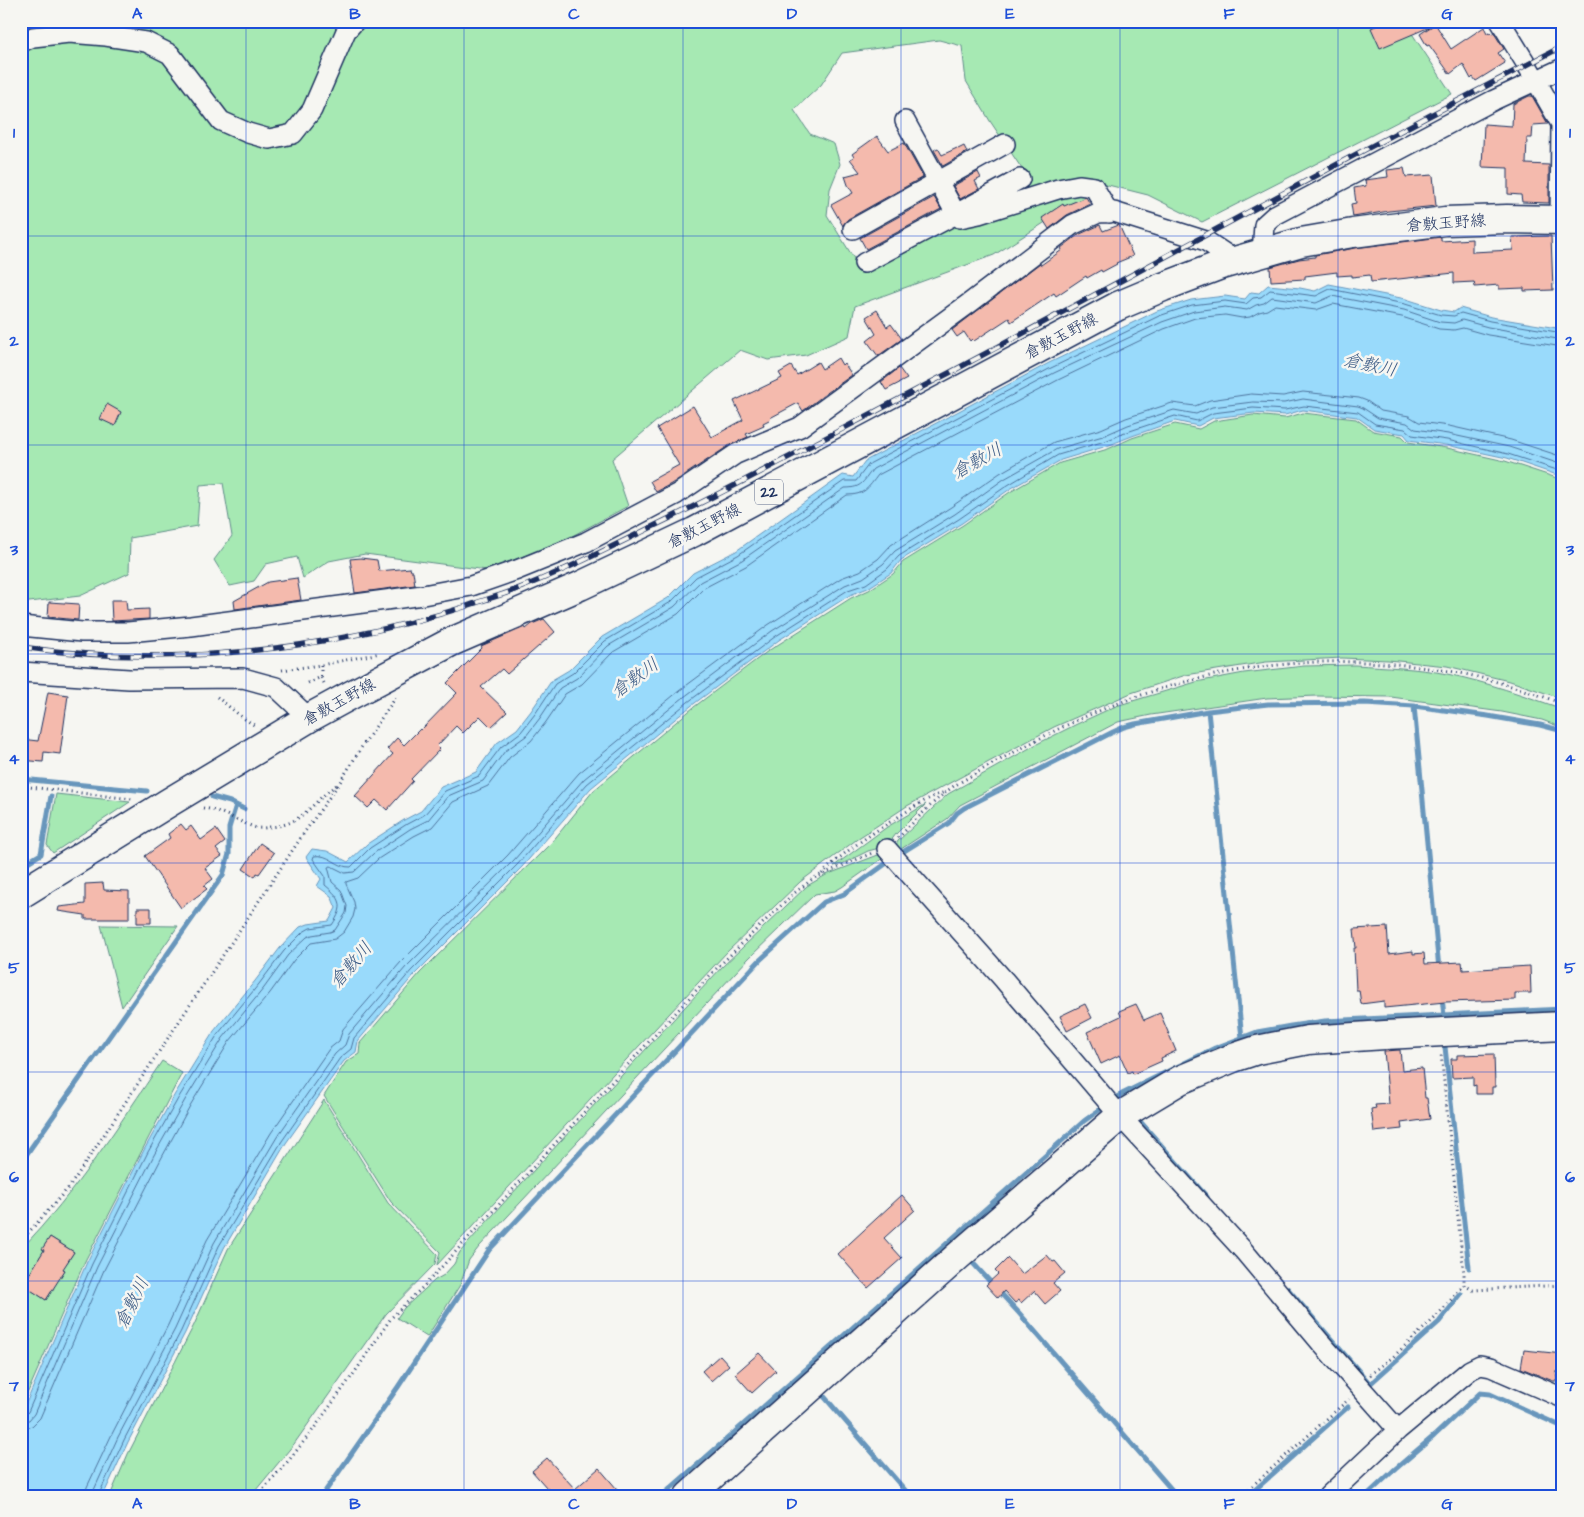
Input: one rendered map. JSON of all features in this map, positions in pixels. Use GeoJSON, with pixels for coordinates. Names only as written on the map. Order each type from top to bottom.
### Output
{"type":"FeatureCollection","features":[{"type":"Feature","properties":{"kind":"main road","name":"倉敷玉野線"},"geometry":{"type":"LineString","coordinates":[[21,894],[308,718],[451,642],[580,586],[694,532],[1118,306],[1163,287],[1236,261],[1301,242],[1445,221],[1562,220]]}},
{"type":"Feature","properties":{"kind":"main road"},"geometry":{"type":"LineString","coordinates":[[688,1496],[952,1261],[1112,1107],[1232,1058],[1291,1043],[1333,1038],[1563,1026]]}},
{"type":"Feature","properties":{"kind":"street"},"geometry":{"type":"LineString","coordinates":[[21,42],[33,36],[69,33],[146,42],[170,54],[221,121],[248,133],[269,139],[293,134],[312,110],[346,31],[354,21]]}},
{"type":"Feature","properties":{"kind":"street"},"geometry":{"type":"LineString","coordinates":[[1500,21],[1561,124],[1562,220]]}},
{"type":"Feature","properties":{"kind":"street"},"geometry":{"type":"LineString","coordinates":[[1262,253],[1264,225],[1275,215],[1494,100],[1563,68]]}},
{"type":"Feature","properties":{"kind":"street"},"geometry":{"type":"LineString","coordinates":[[906,121],[938,182],[960,218],[979,214],[1058,189],[1079,185],[1094,188],[1109,212]]}},
{"type":"Feature","properties":{"kind":"street"},"geometry":{"type":"LineString","coordinates":[[853,230],[1005,144]]}},
{"type":"Feature","properties":{"kind":"street"},"geometry":{"type":"LineString","coordinates":[[864,263],[1020,178]]}},
{"type":"Feature","properties":{"kind":"street"},"geometry":{"type":"LineString","coordinates":[[21,626],[82,632],[128,632],[191,626],[423,595],[471,586],[586,542],[677,494],[736,454],[800,426],[971,302],[1072,225],[1098,213],[1114,212],[1206,241],[1236,261]]}},
{"type":"Feature","properties":{"kind":"street"},"geometry":{"type":"LineString","coordinates":[[21,672],[129,679],[243,678],[276,687],[308,718]]}},
{"type":"Feature","properties":{"kind":"street"},"geometry":{"type":"LineString","coordinates":[[892,854],[1004,980],[1112,1107],[1364,1383],[1398,1430]]}},
{"type":"Feature","properties":{"kind":"street"},"geometry":{"type":"LineString","coordinates":[[1328,1496],[1398,1430],[1470,1370],[1480,1365],[1491,1367],[1562,1397]]}},
{"type":"Feature","properties":{"kind":"path"},"geometry":{"type":"LineString","coordinates":[[281,670],[321,665],[384,652]]}},
{"type":"Feature","properties":{"kind":"path"},"geometry":{"type":"LineString","coordinates":[[257,1496],[312,1431],[391,1318],[424,1286],[716,970],[792,896],[814,878],[872,853],[892,854],[936,800],[955,785],[1037,740],[1102,709],[1173,684],[1208,675],[1279,664],[1342,661],[1434,669],[1468,675],[1506,685],[1563,704]]}},
{"type":"Feature","properties":{"kind":"path"},"geometry":{"type":"LineString","coordinates":[[321,665],[321,677],[326,688]]}},
{"type":"Feature","properties":{"kind":"path"},"geometry":{"type":"LineString","coordinates":[[308,683],[321,677]]}},
{"type":"Feature","properties":{"kind":"path"},"geometry":{"type":"LineString","coordinates":[[195,679],[254,725]]}},
{"type":"Feature","properties":{"kind":"path"},"geometry":{"type":"LineString","coordinates":[[21,1241],[70,1186],[399,693]]}},
{"type":"Feature","properties":{"kind":"path"},"geometry":{"type":"LineString","coordinates":[[227,815],[258,828],[283,826],[307,813],[326,791],[340,782]]}},
{"type":"Feature","properties":{"kind":"path"},"geometry":{"type":"LineString","coordinates":[[21,786],[168,803]]}},
{"type":"Feature","properties":{"kind":"path"},"geometry":{"type":"LineString","coordinates":[[821,875],[829,866],[868,836],[911,808],[948,791]]}},
{"type":"Feature","properties":{"kind":"path"},"geometry":{"type":"LineString","coordinates":[[1241,1496],[1435,1318],[1464,1285],[1439,1032]]}},
{"type":"Feature","properties":{"kind":"path"},"geometry":{"type":"LineString","coordinates":[[1464,1285],[1472,1290],[1563,1285]]}},
{"type":"Feature","properties":{"kind":"green space"},"geometry":{"type":"Polygon","coordinates":[[[21,21],[1397,21],[1409,29],[1452,94],[1202,222],[1148,195],[1108,185],[1069,207],[994,255],[855,306],[849,336],[806,355],[768,360],[740,350],[612,459],[628,506],[559,543],[487,570],[365,554],[329,561],[303,578],[297,557],[266,564],[254,581],[230,586],[214,560],[232,536],[223,483],[200,485],[197,526],[130,538],[129,573],[80,596],[21,603],[21,21]],[[939,40],[842,53],[821,85],[794,110],[810,134],[834,144],[840,164],[830,189],[827,215],[861,270],[1030,181],[966,81],[962,46],[939,40]]]}},
{"type":"Feature","properties":{"kind":"green space"},"geometry":{"type":"Polygon","coordinates":[[[1303,413],[1356,419],[1373,431],[1402,436],[1408,442],[1447,448],[1505,461],[1563,480],[1563,699],[1513,682],[1447,666],[1388,660],[1342,658],[1266,662],[1186,675],[1131,693],[1054,727],[907,806],[860,837],[800,882],[727,952],[437,1265],[440,1252],[391,1202],[324,1096],[346,1062],[359,1054],[360,1043],[420,973],[552,842],[593,791],[694,707],[768,651],[851,598],[869,590],[893,574],[903,562],[963,525],[1010,492],[1060,463],[1108,449],[1132,438],[1175,424],[1199,429],[1214,421],[1253,415],[1285,418],[1303,413]]]}},
{"type":"Feature","properties":{"kind":"green space"},"geometry":{"type":"Polygon","coordinates":[[[1355,665],[1436,672],[1491,685],[1563,709],[1563,728],[1542,720],[1502,712],[1391,697],[1317,696],[1267,698],[1151,715],[1118,722],[960,805],[947,819],[898,851],[895,847],[898,841],[948,794],[1035,745],[1116,706],[1196,682],[1244,673],[1304,666],[1355,665]]]}},
{"type":"Feature","properties":{"kind":"green space"},"geometry":{"type":"Polygon","coordinates":[[[56,794],[130,802],[53,853],[47,845],[56,794]]]}},
{"type":"Feature","properties":{"kind":"green space"},"geometry":{"type":"Polygon","coordinates":[[[926,804],[896,834],[887,846],[868,851],[834,866],[887,827],[926,804]]]}},
{"type":"Feature","properties":{"kind":"green space"},"geometry":{"type":"Polygon","coordinates":[[[878,855],[886,856],[842,887],[835,891],[815,894],[749,958],[479,1247],[469,1260],[460,1285],[427,1337],[397,1318],[404,1308],[435,1280],[444,1275],[454,1264],[460,1252],[510,1196],[722,967],[807,886],[826,875],[878,855]]]}},
{"type":"Feature","properties":{"kind":"green space"},"geometry":{"type":"Polygon","coordinates":[[[101,925],[178,926],[122,1007],[101,925]]]}},
{"type":"Feature","properties":{"kind":"green space"},"geometry":{"type":"Polygon","coordinates":[[[162,1061],[182,1073],[85,1261],[21,1408],[21,1249],[78,1182],[162,1061]],[[50,1237],[43,1249],[66,1264],[74,1252],[50,1237]],[[41,1255],[33,1268],[57,1282],[65,1270],[41,1255]],[[31,1273],[23,1285],[46,1300],[54,1288],[31,1273]]]}},
{"type":"Feature","properties":{"kind":"green space"},"geometry":{"type":"Polygon","coordinates":[[[324,1100],[388,1203],[437,1254],[435,1264],[386,1314],[294,1444],[251,1496],[110,1496],[128,1454],[194,1325],[228,1249],[324,1100]]]}},
{"type":"Feature","properties":{"kind":"water","name":"倉敷川"},"geometry":{"type":"Polygon","coordinates":[[[1329,284],[1406,299],[1441,310],[1454,312],[1460,308],[1491,317],[1563,329],[1563,477],[1507,458],[1446,445],[1409,440],[1404,434],[1374,429],[1357,417],[1303,410],[1285,415],[1254,413],[1213,418],[1198,426],[1175,421],[1107,446],[1061,460],[1010,489],[962,523],[901,560],[891,573],[868,588],[850,595],[779,640],[691,706],[591,788],[522,867],[414,975],[358,1041],[356,1052],[344,1061],[286,1143],[224,1248],[185,1333],[128,1442],[103,1496],[21,1496],[21,1415],[87,1262],[144,1150],[175,1094],[214,1031],[280,948],[300,927],[329,921],[336,908],[331,896],[317,886],[321,879],[306,857],[312,849],[327,851],[348,862],[367,844],[421,811],[441,787],[476,772],[497,743],[517,729],[552,680],[569,670],[602,637],[668,598],[693,573],[736,551],[843,475],[853,477],[865,461],[1049,363],[1157,311],[1191,300],[1225,296],[1245,299],[1251,292],[1259,293],[1268,285],[1315,291],[1329,284]]]}},
{"type":"Feature","properties":{"kind":"building"},"geometry":{"type":"Polygon","coordinates":[[[1387,21],[1444,21],[1436,25],[1451,49],[1484,27],[1487,33],[1494,33],[1504,49],[1498,53],[1505,63],[1476,81],[1473,77],[1471,79],[1463,64],[1450,74],[1429,45],[1427,46],[1420,34],[1432,26],[1380,48],[1371,28],[1387,21]]]}},
{"type":"Feature","properties":{"kind":"building"},"geometry":{"type":"Polygon","coordinates":[[[1532,96],[1548,124],[1533,125],[1532,138],[1527,138],[1526,164],[1549,165],[1549,203],[1522,202],[1521,195],[1508,194],[1508,168],[1482,167],[1484,124],[1512,126],[1513,104],[1532,96]]]}},
{"type":"Feature","properties":{"kind":"building"},"geometry":{"type":"Polygon","coordinates":[[[877,136],[888,151],[904,143],[923,177],[848,219],[843,226],[831,205],[853,193],[845,176],[860,172],[850,159],[854,157],[852,154],[877,136]]]}},
{"type":"Feature","properties":{"kind":"building"},"geometry":{"type":"Polygon","coordinates":[[[964,146],[967,152],[943,166],[934,150],[938,148],[942,155],[964,146]]]}},
{"type":"Feature","properties":{"kind":"building"},"geometry":{"type":"Polygon","coordinates":[[[1404,168],[1406,177],[1433,175],[1436,206],[1353,217],[1351,204],[1356,203],[1354,188],[1366,186],[1365,180],[1388,177],[1387,170],[1404,168]]]}},
{"type":"Feature","properties":{"kind":"building"},"geometry":{"type":"Polygon","coordinates":[[[978,172],[981,178],[975,181],[979,189],[960,199],[953,186],[978,172]]]}},
{"type":"Feature","properties":{"kind":"building"},"geometry":{"type":"Polygon","coordinates":[[[934,197],[941,209],[866,249],[860,238],[934,197]]]}},
{"type":"Feature","properties":{"kind":"building"},"geometry":{"type":"Polygon","coordinates":[[[1086,197],[1090,204],[1067,215],[1049,229],[1042,218],[1063,204],[1064,206],[1086,197]]]}},
{"type":"Feature","properties":{"kind":"building"},"geometry":{"type":"Polygon","coordinates":[[[1100,225],[1103,231],[1119,225],[1133,256],[1116,263],[1102,272],[1101,270],[1087,278],[1086,276],[1056,296],[1054,293],[1011,322],[1009,318],[974,341],[972,339],[970,341],[964,332],[957,337],[952,330],[1040,263],[1041,265],[1062,250],[1061,248],[1078,235],[1100,225]]]}},
{"type":"Feature","properties":{"kind":"building"},"geometry":{"type":"Polygon","coordinates":[[[1551,236],[1553,290],[1524,291],[1524,288],[1499,289],[1499,285],[1475,287],[1474,282],[1454,283],[1454,273],[1371,282],[1370,275],[1337,276],[1337,272],[1305,276],[1305,279],[1271,281],[1270,267],[1299,259],[1315,257],[1315,255],[1355,248],[1441,237],[1441,241],[1472,239],[1472,252],[1513,250],[1512,237],[1551,236]]]}},
{"type":"Feature","properties":{"kind":"building"},"geometry":{"type":"Polygon","coordinates":[[[877,310],[887,327],[891,324],[902,339],[878,356],[867,341],[876,334],[866,317],[877,310]]]}},
{"type":"Feature","properties":{"kind":"building"},"geometry":{"type":"Polygon","coordinates":[[[838,358],[852,375],[803,411],[798,403],[770,418],[763,423],[764,426],[746,434],[748,437],[730,445],[656,492],[650,481],[679,465],[657,428],[693,406],[712,437],[743,420],[734,401],[782,378],[779,373],[791,366],[797,375],[818,362],[822,369],[838,358]]]}},
{"type":"Feature","properties":{"kind":"building"},"geometry":{"type":"Polygon","coordinates":[[[899,368],[907,379],[886,390],[881,382],[899,368]]]}},
{"type":"Feature","properties":{"kind":"building"},"geometry":{"type":"Polygon","coordinates":[[[107,404],[121,412],[115,426],[100,419],[107,404]]]}},
{"type":"Feature","properties":{"kind":"building"},"geometry":{"type":"Polygon","coordinates":[[[350,559],[377,560],[379,571],[410,568],[413,571],[415,585],[355,593],[350,559]]]}},
{"type":"Feature","properties":{"kind":"building"},"geometry":{"type":"Polygon","coordinates":[[[297,578],[301,600],[235,609],[234,601],[268,582],[297,578]]]}},
{"type":"Feature","properties":{"kind":"building"},"geometry":{"type":"Polygon","coordinates":[[[111,600],[126,600],[127,610],[149,609],[149,619],[112,621],[111,600]]]}},
{"type":"Feature","properties":{"kind":"building"},"geometry":{"type":"Polygon","coordinates":[[[49,602],[79,604],[78,620],[48,617],[49,602]]]}},
{"type":"Feature","properties":{"kind":"building"},"geometry":{"type":"Polygon","coordinates":[[[544,619],[555,632],[507,674],[502,669],[481,687],[507,712],[491,727],[480,716],[463,733],[456,726],[437,746],[440,749],[411,779],[413,781],[387,810],[376,800],[368,808],[355,796],[393,754],[387,749],[397,738],[404,745],[457,693],[447,683],[482,648],[481,646],[525,627],[526,629],[544,619]]]}},
{"type":"Feature","properties":{"kind":"building"},"geometry":{"type":"Polygon","coordinates":[[[48,692],[68,695],[60,754],[44,752],[43,762],[21,760],[21,739],[38,741],[48,692]]]}},
{"type":"Feature","properties":{"kind":"building"},"geometry":{"type":"Polygon","coordinates":[[[181,824],[186,830],[191,826],[201,840],[216,829],[225,842],[216,849],[222,856],[205,868],[213,879],[204,886],[207,889],[181,908],[145,856],[170,838],[168,834],[181,824]]]}},
{"type":"Feature","properties":{"kind":"building"},"geometry":{"type":"Polygon","coordinates":[[[260,843],[274,853],[255,877],[243,869],[260,843]]]}},
{"type":"Feature","properties":{"kind":"building"},"geometry":{"type":"Polygon","coordinates":[[[103,883],[104,890],[129,891],[129,919],[85,919],[85,915],[58,911],[59,907],[85,904],[85,884],[103,883]]]}},
{"type":"Feature","properties":{"kind":"building"},"geometry":{"type":"Polygon","coordinates":[[[137,908],[151,908],[151,923],[137,923],[137,908]]]}},
{"type":"Feature","properties":{"kind":"building"},"geometry":{"type":"Polygon","coordinates":[[[1387,927],[1389,954],[1413,951],[1413,954],[1424,953],[1425,964],[1462,962],[1463,970],[1530,966],[1531,993],[1515,993],[1515,1000],[1445,1002],[1384,1008],[1384,1001],[1361,1004],[1359,990],[1356,990],[1354,929],[1387,927]]]}},
{"type":"Feature","properties":{"kind":"building"},"geometry":{"type":"Polygon","coordinates":[[[1085,1004],[1092,1018],[1067,1031],[1060,1016],[1085,1004]]]}},
{"type":"Feature","properties":{"kind":"building"},"geometry":{"type":"Polygon","coordinates":[[[1136,1004],[1144,1020],[1160,1013],[1176,1051],[1161,1058],[1162,1061],[1133,1074],[1132,1071],[1128,1073],[1120,1055],[1101,1064],[1087,1032],[1121,1016],[1119,1011],[1136,1004]]]}},
{"type":"Feature","properties":{"kind":"building"},"geometry":{"type":"Polygon","coordinates":[[[1400,1050],[1402,1070],[1422,1068],[1425,1098],[1427,1098],[1430,1119],[1401,1123],[1402,1129],[1374,1132],[1371,1109],[1376,1108],[1375,1105],[1389,1104],[1384,1051],[1400,1050]]]}},
{"type":"Feature","properties":{"kind":"building"},"geometry":{"type":"Polygon","coordinates":[[[1494,1054],[1495,1087],[1492,1087],[1492,1094],[1476,1094],[1476,1085],[1473,1086],[1473,1077],[1452,1078],[1451,1059],[1457,1059],[1457,1055],[1494,1054]]]}},
{"type":"Feature","properties":{"kind":"building"},"geometry":{"type":"Polygon","coordinates":[[[902,1195],[915,1210],[884,1238],[902,1258],[868,1288],[838,1254],[902,1195]]]}},
{"type":"Feature","properties":{"kind":"building"},"geometry":{"type":"Polygon","coordinates":[[[50,1237],[74,1252],[46,1300],[23,1285],[50,1237]]]}},
{"type":"Feature","properties":{"kind":"building"},"geometry":{"type":"Polygon","coordinates":[[[1047,1255],[1065,1273],[1053,1283],[1060,1291],[1045,1304],[1034,1291],[1021,1303],[1019,1300],[1015,1303],[1004,1291],[998,1298],[986,1285],[998,1274],[995,1271],[1008,1258],[1022,1274],[1047,1255]]]}},
{"type":"Feature","properties":{"kind":"building"},"geometry":{"type":"Polygon","coordinates":[[[1524,1350],[1563,1354],[1563,1372],[1556,1372],[1557,1381],[1521,1368],[1524,1350]]]}},
{"type":"Feature","properties":{"kind":"building"},"geometry":{"type":"Polygon","coordinates":[[[759,1353],[776,1371],[752,1393],[735,1374],[759,1353]]]}},
{"type":"Feature","properties":{"kind":"building"},"geometry":{"type":"Polygon","coordinates":[[[720,1355],[729,1365],[711,1381],[702,1371],[720,1355]]]}},
{"type":"Feature","properties":{"kind":"building"},"geometry":{"type":"Polygon","coordinates":[[[547,1458],[575,1489],[599,1468],[623,1496],[554,1496],[532,1471],[547,1458]]]}},
{"type":"Feature","properties":{"kind":"waterway"},"geometry":{"type":"LineString","coordinates":[[898,855],[949,823],[964,808],[1113,732],[1135,724],[1208,711],[1268,704],[1365,703],[1414,706],[1488,716],[1563,731]]}},
{"type":"Feature","properties":{"kind":"waterway"},"geometry":{"type":"LineString","coordinates":[[1414,706],[1439,969]]}},
{"type":"Feature","properties":{"kind":"waterway"},"geometry":{"type":"LineString","coordinates":[[1208,711],[1242,1038]]}},
{"type":"Feature","properties":{"kind":"waterway"},"geometry":{"type":"LineString","coordinates":[[21,779],[147,791]]}},
{"type":"Feature","properties":{"kind":"waterway"},"geometry":{"type":"LineString","coordinates":[[21,866],[41,854],[51,796]]}},
{"type":"Feature","properties":{"kind":"waterway"},"geometry":{"type":"LineString","coordinates":[[212,797],[230,802],[244,809]]}},
{"type":"Feature","properties":{"kind":"waterway"},"geometry":{"type":"LineString","coordinates":[[21,1162],[223,875],[229,854],[229,828],[236,805]]}},
{"type":"Feature","properties":{"kind":"waterway"},"geometry":{"type":"LineString","coordinates":[[322,1496],[398,1387],[489,1250],[760,960],[824,902],[844,894],[891,860]]}},
{"type":"Feature","properties":{"kind":"waterway"},"geometry":{"type":"LineString","coordinates":[[1442,997],[1444,1016]]}},
{"type":"Feature","properties":{"kind":"waterway"},"geometry":{"type":"LineString","coordinates":[[662,1496],[1084,1121],[1120,1095],[1215,1048],[1257,1032],[1325,1021],[1563,1009]]}},
{"type":"Feature","properties":{"kind":"waterway"},"geometry":{"type":"LineString","coordinates":[[1445,1047],[1469,1268]]}},
{"type":"Feature","properties":{"kind":"waterway"},"geometry":{"type":"LineString","coordinates":[[1137,1118],[1207,1197]]}},
{"type":"Feature","properties":{"kind":"waterway"},"geometry":{"type":"LineString","coordinates":[[971,1261],[1019,1313],[1177,1496]]}},
{"type":"Feature","properties":{"kind":"waterway"},"geometry":{"type":"LineString","coordinates":[[1287,1288],[1370,1384],[1439,1322],[1461,1294]]}},
{"type":"Feature","properties":{"kind":"waterway"},"geometry":{"type":"LineString","coordinates":[[1366,1496],[1480,1393],[1490,1394],[1563,1427]]}},
{"type":"Feature","properties":{"kind":"waterway"},"geometry":{"type":"LineString","coordinates":[[822,1394],[910,1496]]}},
{"type":"Feature","properties":{"kind":"waterway"},"geometry":{"type":"LineString","coordinates":[[1248,1496],[1348,1407]]}},
{"type":"Feature","properties":{"kind":"railway"},"geometry":{"type":"LineString","coordinates":[[21,647],[76,653],[132,656],[188,655],[301,645],[411,622],[512,591],[590,557],[738,484],[1563,46]]}}]}
